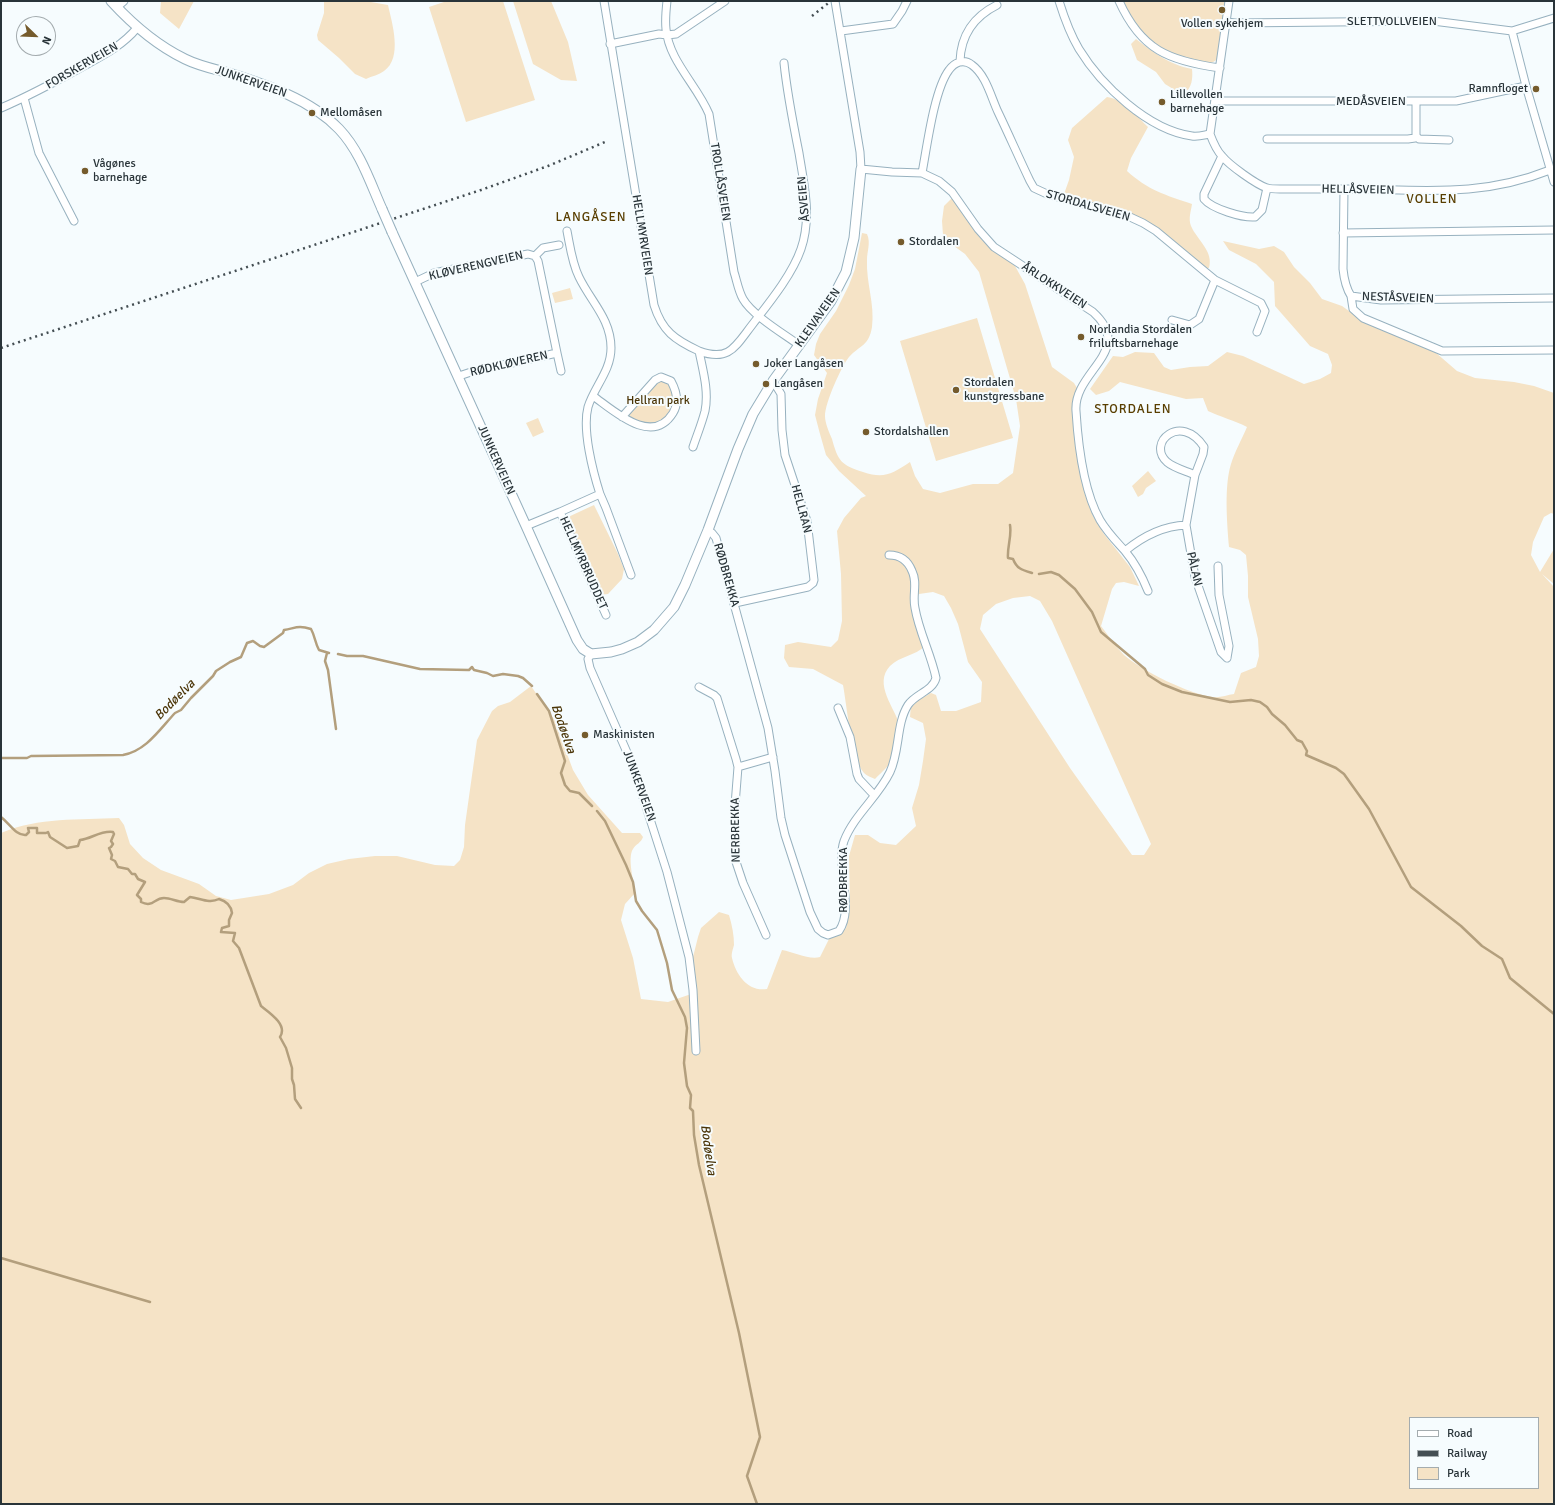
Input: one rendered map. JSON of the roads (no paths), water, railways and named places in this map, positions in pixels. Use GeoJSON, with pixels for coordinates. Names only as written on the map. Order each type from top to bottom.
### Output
{"type":"FeatureCollection","features":[{"type":"Feature","properties":{"kind":"street"},"geometry":{"type":"LineString","coordinates":[[114,4],[124,1]]}},
{"type":"Feature","properties":{"kind":"street","name":"HELLMYRVEIEN"},"geometry":{"type":"LineString","coordinates":[[604,1],[654,304],[657,315],[669,333],[685,345],[699,351]]}},
{"type":"Feature","properties":{"kind":"street","name":"TROLLÅSVEIEN"},"geometry":{"type":"LineString","coordinates":[[667,1],[667,35],[676,58],[704,103],[709,114],[734,272],[743,299],[750,308],[799,345]]}},
{"type":"Feature","properties":{"kind":"street"},"geometry":{"type":"LineString","coordinates":[[610,44],[659,34],[676,34],[725,1]]}},
{"type":"Feature","properties":{"kind":"street","name":"KLEIVAVEIEN"},"geometry":{"type":"LineString","coordinates":[[591,654],[611,652],[630,646],[646,637],[661,623],[674,607],[680,597],[708,530],[745,432],[757,408],[773,382],[831,300],[846,272],[854,238],[861,169],[860,152],[835,1]]}},
{"type":"Feature","properties":{"kind":"street"},"geometry":{"type":"LineString","coordinates":[[841,31],[893,24],[907,1]]}},
{"type":"Feature","properties":{"kind":"street"},"geometry":{"type":"LineString","coordinates":[[1059,1],[1063,15],[1079,48],[1098,75],[1118,96],[1142,115],[1169,129],[1192,136],[1210,134]]}},
{"type":"Feature","properties":{"kind":"street"},"geometry":{"type":"LineString","coordinates":[[1119,1],[1134,28],[1162,53],[1181,61],[1220,68]]}},
{"type":"Feature","properties":{"kind":"street"},"geometry":{"type":"LineString","coordinates":[[1222,156],[1204,194],[1204,199],[1211,206],[1247,217],[1255,217],[1262,210],[1267,188],[1233,166],[1222,156],[1210,134],[1229,1]]}},
{"type":"Feature","properties":{"kind":"street","name":"JUNKERVEIEN"},"geometry":{"type":"LineString","coordinates":[[114,4],[138,28],[170,51],[186,60],[285,92],[324,117],[342,132],[360,160],[459,376],[577,640],[583,649],[591,654],[588,659],[590,668],[638,779],[667,872],[690,963],[696,1050]]}},
{"type":"Feature","properties":{"kind":"street"},"geometry":{"type":"LineString","coordinates":[[922,173],[940,90],[948,71],[955,63],[960,61],[960,50],[967,32],[973,23],[997,5]]}},
{"type":"Feature","properties":{"kind":"street","name":"SLETTVOLLVEIEN"},"geometry":{"type":"LineString","coordinates":[[1227,22],[1433,21],[1512,31],[1554,18]]}},
{"type":"Feature","properties":{"kind":"street","name":"FORSKERVEIEN"},"geometry":{"type":"LineString","coordinates":[[1,108],[24,98],[112,50],[128,39],[138,28]]}},
{"type":"Feature","properties":{"kind":"street"},"geometry":{"type":"LineString","coordinates":[[1512,31],[1526,86],[1554,182]]}},
{"type":"Feature","properties":{"kind":"street","name":"STORDALSVEIEN"},"geometry":{"type":"LineString","coordinates":[[960,61],[972,65],[981,75],[1034,188],[1047,194],[1117,213],[1143,223],[1156,231],[1215,280],[1262,303],[1265,311],[1257,332]]}},
{"type":"Feature","properties":{"kind":"street","name":"ÅSVEIEN"},"geometry":{"type":"LineString","coordinates":[[699,351],[712,355],[724,355],[742,338],[794,266],[805,236],[807,221],[805,189],[784,63]]}},
{"type":"Feature","properties":{"kind":"street","name":"MEDÅSVEIEN"},"geometry":{"type":"LineString","coordinates":[[1215,101],[1456,102],[1526,86]]}},
{"type":"Feature","properties":{"kind":"street"},"geometry":{"type":"LineString","coordinates":[[24,98],[39,153],[74,221]]}},
{"type":"Feature","properties":{"kind":"street"},"geometry":{"type":"LineString","coordinates":[[1416,102],[1416,136]]}},
{"type":"Feature","properties":{"kind":"street"},"geometry":{"type":"LineString","coordinates":[[1267,139],[1408,139],[1415,138],[1416,136]]}},
{"type":"Feature","properties":{"kind":"street"},"geometry":{"type":"LineString","coordinates":[[1416,136],[1419,139],[1449,140]]}},
{"type":"Feature","properties":{"kind":"street","name":"ÅRLOKKVEIEN"},"geometry":{"type":"LineString","coordinates":[[861,169],[922,173],[939,181],[952,192],[975,225],[994,247],[1094,312],[1103,322],[1108,334],[1108,347],[1103,359],[1079,390],[1076,406],[1076,416],[1089,494],[1100,520],[1125,551],[1141,575],[1148,591]]}},
{"type":"Feature","properties":{"kind":"street","name":"HELLÅSVEIEN"},"geometry":{"type":"LineString","coordinates":[[1267,188],[1469,190],[1512,183],[1532,178],[1550,170]]}},
{"type":"Feature","properties":{"kind":"street","name":"NESTÅSVEIEN"},"geometry":{"type":"LineString","coordinates":[[1344,189],[1344,276],[1351,296],[1381,300],[1554,298]]}},
{"type":"Feature","properties":{"kind":"street"},"geometry":{"type":"LineString","coordinates":[[566,230],[572,258],[579,276],[604,318],[609,332],[611,348],[609,362],[588,408],[588,446],[600,494],[631,575]]}},
{"type":"Feature","properties":{"kind":"street"},"geometry":{"type":"LineString","coordinates":[[1344,233],[1554,230]]}},
{"type":"Feature","properties":{"kind":"street","name":"KLØVERENGVEIEN"},"geometry":{"type":"LineString","coordinates":[[415,282],[438,273],[528,254],[535,256],[543,248],[559,245]]}},
{"type":"Feature","properties":{"kind":"street","name":"RØDKLØVEREN"},"geometry":{"type":"LineString","coordinates":[[459,376],[557,353],[538,261],[535,256]]}},
{"type":"Feature","properties":{"kind":"street"},"geometry":{"type":"LineString","coordinates":[[1172,320],[1190,325],[1199,319],[1215,280]]}},
{"type":"Feature","properties":{"kind":"street"},"geometry":{"type":"LineString","coordinates":[[1351,296],[1353,309],[1363,318],[1442,351],[1554,350]]}},
{"type":"Feature","properties":{"kind":"street"},"geometry":{"type":"LineString","coordinates":[[693,447],[705,410],[706,400],[704,373],[699,351]]}},
{"type":"Feature","properties":{"kind":"street"},"geometry":{"type":"LineString","coordinates":[[557,353],[561,371]]}},
{"type":"Feature","properties":{"kind":"street"},"geometry":{"type":"LineString","coordinates":[[593,396],[622,417],[638,425],[651,427],[670,418],[675,410],[677,399],[676,390],[671,381],[661,377],[655,380],[622,417]]}},
{"type":"Feature","properties":{"kind":"street","name":"HELLRAN"},"geometry":{"type":"LineString","coordinates":[[735,603],[808,587],[814,580],[807,520],[785,456],[780,394],[773,382]]}},
{"type":"Feature","properties":{"kind":"street","name":"PÅLAN"},"geometry":{"type":"LineString","coordinates":[[1195,475],[1174,466],[1163,458],[1161,445],[1166,436],[1177,431],[1183,431],[1199,440],[1204,447],[1195,475],[1186,525],[1195,577],[1221,652],[1227,658],[1229,646],[1219,595],[1218,566]]}},
{"type":"Feature","properties":{"kind":"street","name":"HELLMYRBRUDDET"},"geometry":{"type":"LineString","coordinates":[[526,526],[600,494]]}},
{"type":"Feature","properties":{"kind":"street","name":"HELLMYRBRUDDET"},"geometry":{"type":"LineString","coordinates":[[560,512],[606,615]]}},
{"type":"Feature","properties":{"kind":"street"},"geometry":{"type":"LineString","coordinates":[[1125,551],[1139,541],[1160,530],[1178,525],[1186,525]]}},
{"type":"Feature","properties":{"kind":"street","name":"RØDBREKKA"},"geometry":{"type":"LineString","coordinates":[[708,530],[716,538],[768,728],[773,757],[777,798],[785,835],[814,922],[823,933],[828,935],[839,931],[844,920],[842,854],[844,842],[849,830],[883,784],[894,762],[901,723],[908,705],[916,696],[931,687],[935,683],[936,678],[914,607],[915,584],[912,571],[903,560],[895,555],[889,555]]}},
{"type":"Feature","properties":{"kind":"street","name":"NERBREKKA"},"geometry":{"type":"LineString","coordinates":[[699,688],[714,695],[719,702],[738,767],[735,805],[736,862],[743,883],[766,935]]}},
{"type":"Feature","properties":{"kind":"street"},"geometry":{"type":"LineString","coordinates":[[838,708],[850,737],[859,779],[874,795]]}},
{"type":"Feature","properties":{"kind":"street"},"geometry":{"type":"LineString","coordinates":[[738,767],[773,757]]}},
{"type":"Feature","properties":{"kind":"waterway"},"geometry":{"type":"LineString","coordinates":[[1010,525],[1008,558],[1013,559],[1020,569],[1032,573]]}},
{"type":"Feature","properties":{"kind":"waterway"},"geometry":{"type":"LineString","coordinates":[[1039,574],[1051,572],[1059,575],[1075,589],[1092,612],[1101,632],[1145,669],[1148,675],[1162,684],[1182,692],[1230,702],[1251,700],[1260,702],[1267,707],[1272,714],[1285,725],[1297,740],[1302,742],[1307,751],[1306,755],[1336,768],[1344,774],[1369,809],[1411,887],[1461,926],[1482,946],[1502,959],[1510,978],[1554,1014]]}},
{"type":"Feature","properties":{"kind":"waterway","name":"Bodøelva"},"geometry":{"type":"LineString","coordinates":[[1,758],[27,758],[31,756],[123,755],[131,753],[146,744],[175,713],[181,710],[216,671],[241,657],[247,643],[253,641],[264,647],[283,633],[284,630],[300,627],[311,629],[319,650],[329,653]]}},
{"type":"Feature","properties":{"kind":"waterway"},"geometry":{"type":"LineString","coordinates":[[327,653],[325,661],[328,670],[336,729]]}},
{"type":"Feature","properties":{"kind":"waterway","name":"Bodøelva"},"geometry":{"type":"LineString","coordinates":[[338,654],[347,656],[363,656],[420,669],[469,670],[472,667],[474,670],[493,676],[503,674],[518,676],[523,678],[532,686]]}},
{"type":"Feature","properties":{"kind":"waterway","name":"Bodøelva"},"geometry":{"type":"LineString","coordinates":[[537,694],[549,711],[565,761],[561,773],[565,785],[570,791],[579,793],[592,806]]}},
{"type":"Feature","properties":{"kind":"waterway","name":"Bodøelva"},"geometry":{"type":"LineString","coordinates":[[597,811],[605,821],[626,865],[633,882],[636,901],[657,930],[667,963],[672,990],[685,1017],[687,1028],[684,1063],[687,1086],[691,1095],[690,1108],[693,1111],[694,1135],[699,1165],[739,1333],[760,1437],[747,1476],[757,1504]]}},
{"type":"Feature","properties":{"kind":"waterway"},"geometry":{"type":"LineString","coordinates":[[1,817],[13,829],[22,835],[26,835],[29,832],[28,828],[37,828],[37,833],[48,832],[50,837],[67,848],[78,846],[80,840],[100,833],[113,832],[114,834],[111,841],[113,844],[109,848],[112,855],[111,859],[115,861],[118,867],[128,869],[132,874],[135,874],[138,879],[145,882],[137,895],[141,899],[141,902],[145,904],[161,898],[184,902],[190,897],[208,901],[219,899],[228,904],[232,913],[229,920],[229,926],[222,928],[221,932],[235,933],[233,941],[239,948],[261,1006],[277,1020],[282,1028],[280,1037],[286,1048],[292,1068],[295,1099],[301,1108]]}},
{"type":"Feature","properties":{"kind":"waterway"},"geometry":{"type":"LineString","coordinates":[[1,1258],[150,1302]]}},
{"type":"Feature","properties":{"kind":"railway"},"geometry":{"type":"LineString","coordinates":[[812,16],[831,1]]}},
{"type":"Feature","properties":{"kind":"railway"},"geometry":{"type":"LineString","coordinates":[[1,348],[481,190],[548,166],[605,142]]}},
{"type":"Feature","properties":{"kind":"place","name":"Vollen sykehjem"},"geometry":{"type":"Point","coordinates":[1222,10]}},
{"type":"Feature","properties":{"kind":"place","name":"Ramnfloget"},"geometry":{"type":"Point","coordinates":[1536,89]}},
{"type":"Feature","properties":{"kind":"place","name":"Lillevollen barnehage"},"geometry":{"type":"Point","coordinates":[1162,102]}},
{"type":"Feature","properties":{"kind":"place","name":"Mellomåsen"},"geometry":{"type":"Point","coordinates":[312,113]}},
{"type":"Feature","properties":{"kind":"place","name":"Vågønes barnehage"},"geometry":{"type":"Point","coordinates":[85,171]}},
{"type":"Feature","properties":{"kind":"place","name":"Stordalen"},"geometry":{"type":"Point","coordinates":[901,242]}},
{"type":"Feature","properties":{"kind":"place","name":"Norlandia Stordalen friluftsbarnehage"},"geometry":{"type":"Point","coordinates":[1081,337]}},
{"type":"Feature","properties":{"kind":"place","name":"Joker Langåsen"},"geometry":{"type":"Point","coordinates":[756,364]}},
{"type":"Feature","properties":{"kind":"place","name":"Langåsen"},"geometry":{"type":"Point","coordinates":[766,384]}},
{"type":"Feature","properties":{"kind":"place","name":"Stordalen kunstgressbane"},"geometry":{"type":"Point","coordinates":[956,390]}},
{"type":"Feature","properties":{"kind":"place","name":"Stordalshallen"},"geometry":{"type":"Point","coordinates":[866,432]}},
{"type":"Feature","properties":{"kind":"place","name":"Maskinisten"},"geometry":{"type":"Point","coordinates":[585,735]}},
{"type":"Feature","properties":{"kind":"district","name":"VOLLEN"},"geometry":{"type":"Point","coordinates":[1432,200]}},
{"type":"Feature","properties":{"kind":"district","name":"LANGÅSEN"},"geometry":{"type":"Point","coordinates":[591,218]}},
{"type":"Feature","properties":{"kind":"district","name":"STORDALEN"},"geometry":{"type":"Point","coordinates":[1133,410]}},
{"type":"Feature","properties":{"kind":"park label","name":"Hellran park"},"geometry":{"type":"Point","coordinates":[658,401]}}]}
